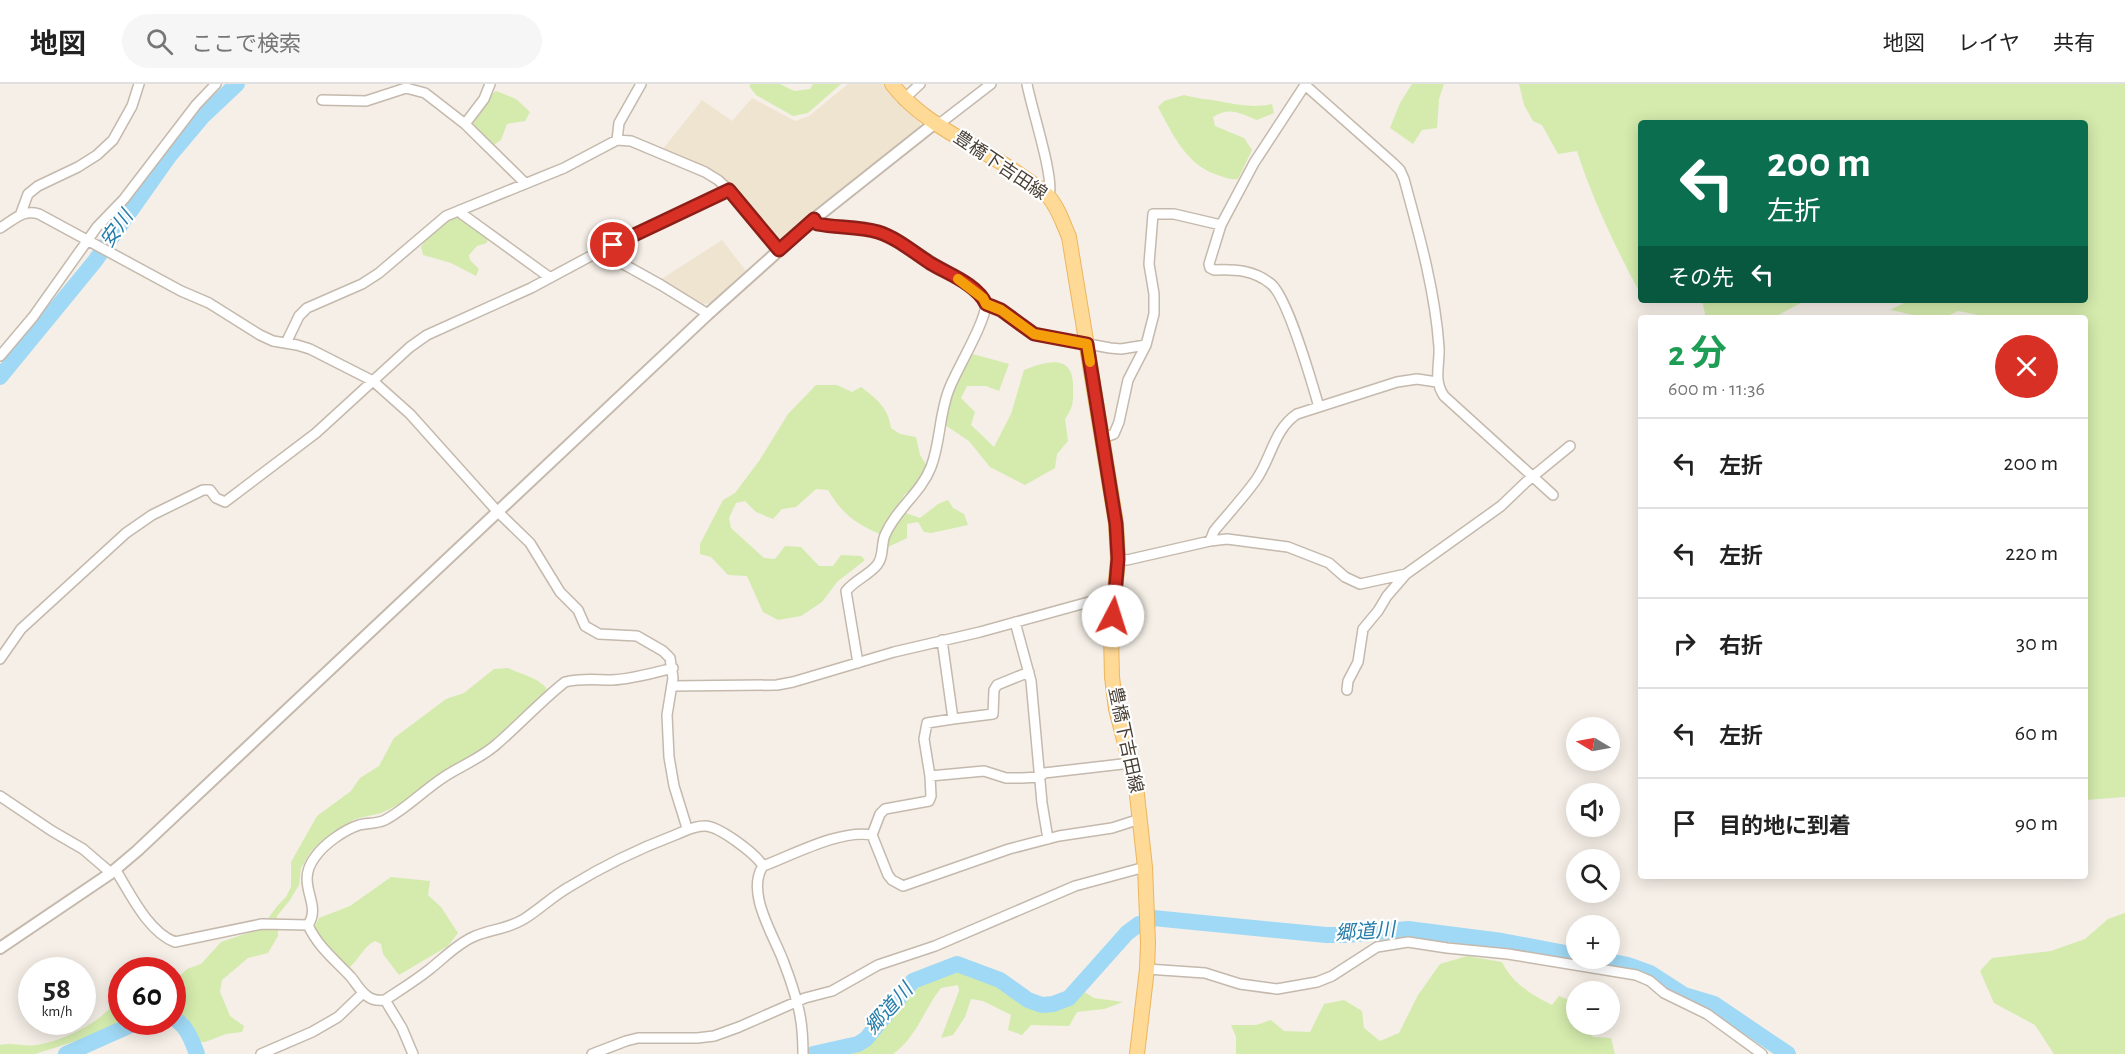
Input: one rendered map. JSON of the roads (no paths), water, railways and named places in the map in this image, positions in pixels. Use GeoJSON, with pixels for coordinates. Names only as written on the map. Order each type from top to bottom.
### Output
{"type":"FeatureCollection","features":[{"type":"Feature","properties":{"kind":"main road","name":"豊橋下吉田線"},"geometry":{"type":"LineString","coordinates":[[892,84],[903,100],[935,123],[1008,167],[1048,196],[1061,217],[1068,237],[1116,524],[1118,559],[1112,634],[1112,677],[1116,709],[1131,763],[1140,819],[1144,867],[1147,969],[1137,1054]]}},
{"type":"Feature","properties":{"kind":"street"},"geometry":{"type":"LineString","coordinates":[[21,213],[28,195],[38,186],[78,167],[97,155],[113,140],[132,106],[139,84]]}},
{"type":"Feature","properties":{"kind":"street"},"geometry":{"type":"LineString","coordinates":[[0,356],[33,317],[195,105],[216,84]]}},
{"type":"Feature","properties":{"kind":"street"},"geometry":{"type":"LineString","coordinates":[[465,124],[484,99],[490,84]]}},
{"type":"Feature","properties":{"kind":"street"},"geometry":{"type":"LineString","coordinates":[[617,140],[619,123],[641,84]]}},
{"type":"Feature","properties":{"kind":"street"},"geometry":{"type":"LineString","coordinates":[[903,100],[920,84]]}},
{"type":"Feature","properties":{"kind":"street"},"geometry":{"type":"LineString","coordinates":[[0,948],[113,871],[779,250],[814,219],[935,123],[943,121],[991,84]]}},
{"type":"Feature","properties":{"kind":"street"},"geometry":{"type":"LineString","coordinates":[[1027,84],[1046,157],[1051,190],[1048,196]]}},
{"type":"Feature","properties":{"kind":"street"},"geometry":{"type":"LineString","coordinates":[[1319,407],[1297,338],[1275,288],[1252,273],[1210,268],[1210,256],[1221,225],[1254,163],[1306,84],[1393,163],[1400,170],[1404,179],[1420,236],[1436,322],[1439,350],[1437,382],[1444,396],[1553,495]]}},
{"type":"Feature","properties":{"kind":"street"},"geometry":{"type":"LineString","coordinates":[[322,100],[366,101],[406,88],[425,93],[465,124],[525,183]]}},
{"type":"Feature","properties":{"kind":"street"},"geometry":{"type":"LineString","coordinates":[[286,343],[299,316],[307,308],[362,284],[379,273],[447,216],[564,168],[617,140],[631,141],[705,172],[729,190],[779,250]]}},
{"type":"Feature","properties":{"kind":"street"},"geometry":{"type":"LineString","coordinates":[[0,659],[21,629],[126,533],[152,515],[203,490],[210,490],[216,498],[225,502],[316,433],[410,347],[428,335],[531,288],[600,251],[729,190]]}},
{"type":"Feature","properties":{"kind":"street"},"geometry":{"type":"LineString","coordinates":[[460,210],[462,214],[549,277]]}},
{"type":"Feature","properties":{"kind":"street"},"geometry":{"type":"LineString","coordinates":[[0,228],[21,213],[39,214],[181,291],[209,303],[260,335],[273,341],[310,349],[373,381],[410,414],[535,550],[560,592],[579,610],[585,626],[599,634],[637,636],[663,651],[670,658],[673,668],[667,715],[669,757],[674,786],[687,828]]}},
{"type":"Feature","properties":{"kind":"street"},"geometry":{"type":"LineString","coordinates":[[1102,438],[1114,434],[1119,422],[1128,380],[1146,345],[1155,302],[1149,264],[1153,214],[1174,214],[1221,225]]}},
{"type":"Feature","properties":{"kind":"street"},"geometry":{"type":"LineString","coordinates":[[814,219],[817,224],[879,232],[965,283],[983,298],[986,304],[982,319],[948,390],[938,442],[924,482],[895,517],[884,536],[881,557],[877,565],[846,591],[858,663]]}},
{"type":"Feature","properties":{"kind":"street"},"geometry":{"type":"LineString","coordinates":[[600,251],[662,285],[708,314]]}},
{"type":"Feature","properties":{"kind":"street"},"geometry":{"type":"LineString","coordinates":[[986,304],[1001,310],[1034,334],[1121,349],[1146,345]]}},
{"type":"Feature","properties":{"kind":"street"},"geometry":{"type":"LineString","coordinates":[[1210,541],[1214,531],[1256,480],[1288,420],[1297,414],[1397,382],[1417,379],[1437,382]]}},
{"type":"Feature","properties":{"kind":"street"},"geometry":{"type":"LineString","coordinates":[[1347,690],[1348,681],[1358,662],[1364,629],[1406,574],[1501,506],[1570,446]]}},
{"type":"Feature","properties":{"kind":"street"},"geometry":{"type":"LineString","coordinates":[[1118,559],[1127,560],[1210,541],[1227,540],[1288,547],[1329,563],[1345,577],[1360,584],[1406,574]]}},
{"type":"Feature","properties":{"kind":"street"},"geometry":{"type":"LineString","coordinates":[[672,686],[777,685],[820,676],[858,663],[1107,597],[1115,598]]}},
{"type":"Feature","properties":{"kind":"street"},"geometry":{"type":"LineString","coordinates":[[1015,622],[1029,672],[1042,803],[1048,838]]}},
{"type":"Feature","properties":{"kind":"street"},"geometry":{"type":"LineString","coordinates":[[942,640],[953,719]]}},
{"type":"Feature","properties":{"kind":"street"},"geometry":{"type":"LineString","coordinates":[[308,925],[312,920],[313,911],[307,879],[310,865],[316,855],[348,830],[360,825],[383,821],[444,777],[484,755],[565,682],[579,678],[612,680],[636,677],[673,668]]}},
{"type":"Feature","properties":{"kind":"street"},"geometry":{"type":"LineString","coordinates":[[1029,672],[997,685],[994,690],[993,714],[927,723],[924,739],[930,776],[929,801],[885,809],[880,814],[872,835],[888,875],[903,886],[979,858],[1048,838],[1112,828],[1140,819]]}},
{"type":"Feature","properties":{"kind":"street"},"geometry":{"type":"LineString","coordinates":[[930,776],[984,771],[1006,778],[1040,777],[1044,773],[1131,763]]}},
{"type":"Feature","properties":{"kind":"street"},"geometry":{"type":"LineString","coordinates":[[0,796],[113,871],[142,913],[164,938],[175,942],[262,924],[308,925]]}},
{"type":"Feature","properties":{"kind":"street"},"geometry":{"type":"LineString","coordinates":[[308,925],[326,954],[350,976],[363,993],[378,1001],[385,1000],[475,936],[506,928],[524,919],[568,887],[644,847],[680,834],[687,828],[706,826],[717,828],[754,855],[763,866]]}},
{"type":"Feature","properties":{"kind":"street"},"geometry":{"type":"LineString","coordinates":[[803,1053],[797,1002],[784,963],[761,910],[757,892],[759,872],[763,866],[847,835],[862,833],[872,835]]}},
{"type":"Feature","properties":{"kind":"street"},"geometry":{"type":"LineString","coordinates":[[592,1054],[638,1038],[714,1036],[797,1002],[832,991],[878,965],[935,946],[1075,886],[1144,867]]}},
{"type":"Feature","properties":{"kind":"street"},"geometry":{"type":"LineString","coordinates":[[1147,969],[1205,973],[1240,984],[1277,989],[1317,982],[1332,976],[1377,948],[1408,942],[1508,954],[1636,975],[1650,981],[1664,993],[1707,1014],[1762,1054]]}},
{"type":"Feature","properties":{"kind":"street"},"geometry":{"type":"LineString","coordinates":[[261,1054],[312,1032],[338,1017],[363,993]]}},
{"type":"Feature","properties":{"kind":"street"},"geometry":{"type":"LineString","coordinates":[[385,1000],[402,1028],[413,1054]]}},
{"type":"Feature","properties":{"kind":"waterway","name":"安川"},"geometry":{"type":"LineString","coordinates":[[0,377],[95,261],[170,155],[202,117],[237,84]]}},
{"type":"Feature","properties":{"kind":"waterway","name":"郷道川"},"geometry":{"type":"LineString","coordinates":[[1153,918],[1326,935],[1408,929],[1502,941],[1566,953]]}},
{"type":"Feature","properties":{"kind":"waterway","name":"郷道川"},"geometry":{"type":"LineString","coordinates":[[813,1054],[858,1044],[866,1039],[913,981],[957,964],[1000,980],[1028,1000],[1042,1005],[1069,998],[1127,933],[1139,924]]}},
{"type":"Feature","properties":{"kind":"waterway","name":"郷道川"},"geometry":{"type":"LineString","coordinates":[[1620,963],[1650,973],[1684,995],[1714,1004],[1788,1054]]}},
{"type":"Feature","properties":{"kind":"waterway","name":"郷道川"},"geometry":{"type":"LineString","coordinates":[[186,1030],[197,1054]]}},
{"type":"Feature","properties":{"kind":"waterway","name":"郷道川"},"geometry":{"type":"LineString","coordinates":[[66,1054],[109,1035]]}}]}
